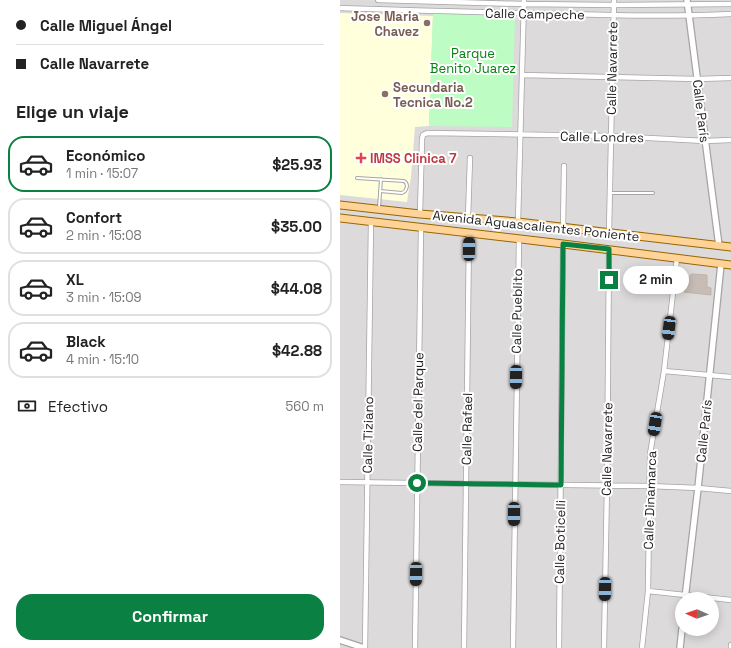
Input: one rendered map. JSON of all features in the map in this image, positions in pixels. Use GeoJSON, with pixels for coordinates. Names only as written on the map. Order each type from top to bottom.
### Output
{"type":"FeatureCollection","features":[{"type":"Feature","properties":{"kind":"main road","name":"Avenida Aguascalientes Poniente"},"geometry":{"type":"LineString","coordinates":[[340,205],[420,214],[518,222],[731,247]]}},
{"type":"Feature","properties":{"kind":"main road","name":"Avenida Aguascalientes Poniente"},"geometry":{"type":"LineString","coordinates":[[340,218],[469,234],[519,238],[731,265]]}},
{"type":"Feature","properties":{"kind":"street","name":"Calle Campeche"},"geometry":{"type":"LineString","coordinates":[[378,0],[614,3],[687,2],[731,4]]}},
{"type":"Feature","properties":{"kind":"street"},"geometry":{"type":"LineString","coordinates":[[518,222],[523,2]]}},
{"type":"Feature","properties":{"kind":"street","name":"Calle París"},"geometry":{"type":"LineString","coordinates":[[687,2],[719,246]]}},
{"type":"Feature","properties":{"kind":"street","name":"Calle Navarrete"},"geometry":{"type":"LineString","coordinates":[[609,232],[614,3]]}},
{"type":"Feature","properties":{"kind":"street","name":"Calle Campeche"},"geometry":{"type":"LineString","coordinates":[[340,8],[613,16],[689,16],[731,14]]}},
{"type":"Feature","properties":{"kind":"street"},"geometry":{"type":"LineString","coordinates":[[522,74],[697,79],[731,78]]}},
{"type":"Feature","properties":{"kind":"street","name":"Calle Londres"},"geometry":{"type":"LineString","coordinates":[[420,214],[422,139],[423,135],[427,133],[611,136],[731,140]]}},
{"type":"Feature","properties":{"kind":"street"},"geometry":{"type":"LineString","coordinates":[[468,218],[470,158]]}},
{"type":"Feature","properties":{"kind":"street"},"geometry":{"type":"LineString","coordinates":[[562,228],[564,166]]}},
{"type":"Feature","properties":{"kind":"street","name":"Calle Tiziano"},"geometry":{"type":"LineString","coordinates":[[365,648],[371,222]]}},
{"type":"Feature","properties":{"kind":"street","name":"Calle del Parque"},"geometry":{"type":"LineString","coordinates":[[415,648],[421,228]]}},
{"type":"Feature","properties":{"kind":"street","name":"Calle Rafael"},"geometry":{"type":"LineString","coordinates":[[464,648],[469,234]]}},
{"type":"Feature","properties":{"kind":"street","name":"Calle Pueblito"},"geometry":{"type":"LineString","coordinates":[[513,648],[519,238]]}},
{"type":"Feature","properties":{"kind":"street","name":"Calle Boticelli"},"geometry":{"type":"LineString","coordinates":[[559,648],[563,244]]}},
{"type":"Feature","properties":{"kind":"street","name":"Calle Navarrete"},"geometry":{"type":"LineString","coordinates":[[604,648],[609,249]]}},
{"type":"Feature","properties":{"kind":"street","name":"Calle Dinamarca"},"geometry":{"type":"LineString","coordinates":[[642,648],[648,591],[650,454],[664,371],[677,258]]}},
{"type":"Feature","properties":{"kind":"street","name":"Calle París"},"geometry":{"type":"LineString","coordinates":[[686,592],[721,264]]}},
{"type":"Feature","properties":{"kind":"street"},"geometry":{"type":"LineString","coordinates":[[664,371],[731,377]]}},
{"type":"Feature","properties":{"kind":"street"},"geometry":{"type":"LineString","coordinates":[[340,482],[607,485],[698,488],[731,491]]}},
{"type":"Feature","properties":{"kind":"street"},"geometry":{"type":"LineString","coordinates":[[648,591],[675,595]]}},
{"type":"Feature","properties":{"kind":"street"},"geometry":{"type":"LineString","coordinates":[[719,599],[731,600]]}},
{"type":"Feature","properties":{"kind":"street"},"geometry":{"type":"LineString","coordinates":[[680,648],[681,636]]}},
{"type":"Feature","properties":{"kind":"street"},"geometry":{"type":"LineString","coordinates":[[340,640],[365,648]]}},
{"type":"Feature","properties":{"kind":"lane"},"geometry":{"type":"LineString","coordinates":[[356,178],[404,181],[407,186],[405,192],[402,193],[380,191]]}},
{"type":"Feature","properties":{"kind":"lane"},"geometry":{"type":"LineString","coordinates":[[379,209],[381,179]]}},
{"type":"Feature","properties":{"kind":"lane"},"geometry":{"type":"LineString","coordinates":[[610,193],[653,193]]}},
{"type":"Feature","properties":{"kind":"shaded area"},"geometry":{"type":"Polygon","coordinates":[[[340,0],[731,0],[731,648],[340,648],[340,0]]]}},
{"type":"Feature","properties":{"kind":"shaded area","name":"Secundaria Tecnica No.2"},"geometry":{"type":"Polygon","coordinates":[[[340,13],[433,16],[429,126],[415,127],[411,177],[407,202],[340,195],[340,13]]]}},
{"type":"Feature","properties":{"kind":"green space","name":"Parque Benito Juarez"},"geometry":{"type":"Polygon","coordinates":[[[433,13],[515,16],[512,127],[429,126],[433,13]]]}},
{"type":"Feature","properties":{"kind":"building"},"geometry":{"type":"Polygon","coordinates":[[[692,274],[707,275],[707,287],[711,288],[711,295],[684,292],[686,279],[692,274]]]}},
{"type":"Feature","properties":{"kind":"place","name":"Jose Maria Chavez"},"geometry":{"type":"Point","coordinates":[427,23]}},
{"type":"Feature","properties":{"kind":"place","name":"Secundaria Tecnica No.2"},"geometry":{"type":"Point","coordinates":[385,94]}},
{"type":"Feature","properties":{"kind":"place","name":"IMSS Clinica 7"},"geometry":{"type":"Point","coordinates":[361,158]}},
{"type":"Feature","properties":{"kind":"route"},"geometry":{"type":"LineString","coordinates":[[417,483],[561,485],[563,244],[609,249],[609,280]]}}]}
